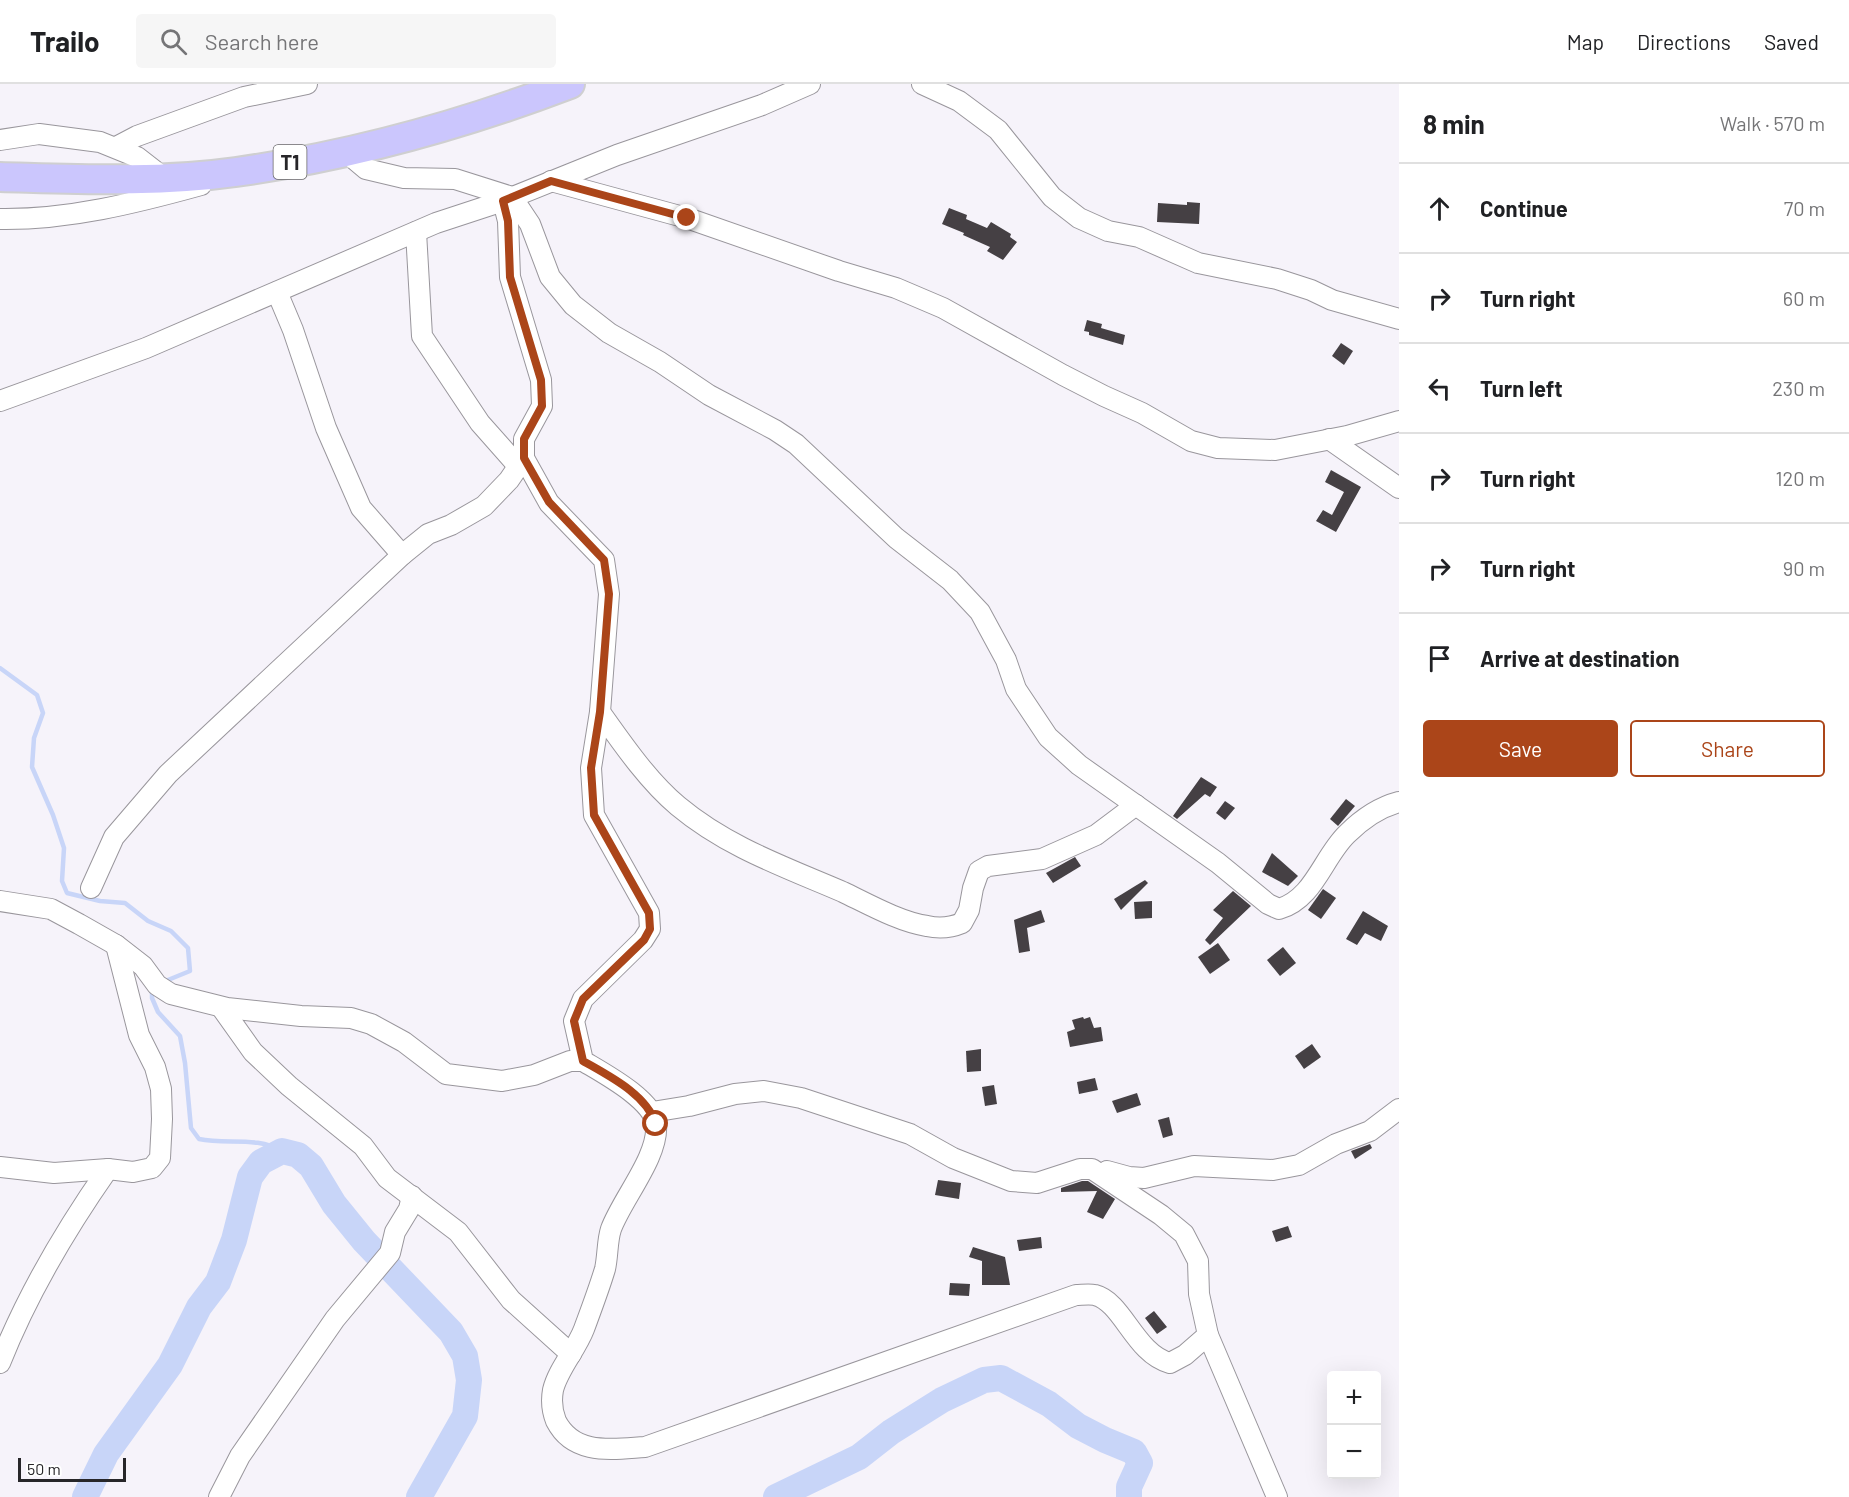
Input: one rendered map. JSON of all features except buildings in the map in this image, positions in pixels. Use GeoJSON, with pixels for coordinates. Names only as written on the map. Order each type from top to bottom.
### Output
{"type":"FeatureCollection","features":[{"type":"Feature","properties":{"kind":"highway","name":"T1"},"geometry":{"type":"LineString","coordinates":[[0,177],[88,180],[164,178],[235,172],[347,153],[455,124],[570,84]]}},
{"type":"Feature","properties":{"kind":"street"},"geometry":{"type":"LineString","coordinates":[[116,147],[137,136],[244,97],[307,84]]}},
{"type":"Feature","properties":{"kind":"street"},"geometry":{"type":"LineString","coordinates":[[0,401],[146,348],[416,232],[508,199],[617,155],[762,105],[810,84]]}},
{"type":"Feature","properties":{"kind":"street"},"geometry":{"type":"LineString","coordinates":[[922,84],[959,101],[998,130],[1052,197],[1079,218],[1108,231],[1139,237],[1198,263],[1277,279],[1311,290],[1332,300],[1399,319]]}},
{"type":"Feature","properties":{"kind":"street"},"geometry":{"type":"LineString","coordinates":[[0,140],[39,134],[100,142],[137,157],[164,178]]}},
{"type":"Feature","properties":{"kind":"street"},"geometry":{"type":"LineString","coordinates":[[347,153],[366,169],[404,178],[455,178],[508,199],[530,224],[550,278],[573,305],[609,333],[796,444],[896,538],[950,580],[980,612],[1006,660],[1017,689],[1048,737],[1079,765],[1218,863],[1268,904],[1279,909],[1288,906],[1302,896],[1347,834],[1384,806],[1399,802]]}},
{"type":"Feature","properties":{"kind":"street"},"geometry":{"type":"LineString","coordinates":[[0,219],[73,214],[217,181],[235,172]]}},
{"type":"Feature","properties":{"kind":"street"},"geometry":{"type":"LineString","coordinates":[[551,181],[687,218],[839,271],[896,288],[943,308],[1063,375],[1143,413],[1191,441],[1218,448],[1275,450],[1329,440],[1399,422]]}},
{"type":"Feature","properties":{"kind":"street"},"geometry":{"type":"LineString","coordinates":[[92,888],[114,837],[168,774],[402,555],[428,534],[451,525],[484,506],[509,480],[521,462],[524,439],[542,406],[541,380],[510,277],[508,199]]}},
{"type":"Feature","properties":{"kind":"street"},"geometry":{"type":"LineString","coordinates":[[416,232],[422,336],[480,423],[521,462],[549,502],[604,560],[609,594],[600,712],[591,768],[594,815],[649,913],[650,929],[644,940],[583,999],[574,1021],[583,1061]]}},
{"type":"Feature","properties":{"kind":"street"},"geometry":{"type":"LineString","coordinates":[[277,292],[293,330],[326,428],[362,508],[402,555]]}},
{"type":"Feature","properties":{"kind":"street"},"geometry":{"type":"LineString","coordinates":[[1329,440],[1399,488]]}},
{"type":"Feature","properties":{"kind":"street"},"geometry":{"type":"LineString","coordinates":[[600,712],[646,772],[676,804],[708,830],[768,862],[893,915],[926,926],[949,928],[962,922],[969,910],[979,871],[988,866],[1042,859],[1096,835],[1136,805]]}},
{"type":"Feature","properties":{"kind":"street"},"geometry":{"type":"LineString","coordinates":[[0,901],[51,909],[116,945],[143,966],[157,985],[171,994],[221,1007],[301,1016],[351,1018],[371,1024],[404,1042],[446,1074],[501,1081],[534,1075],[570,1061],[583,1061],[621,1084],[652,1112],[656,1124],[655,1140],[611,1229],[605,1268],[582,1333],[553,1390],[552,1412],[561,1431],[579,1445],[603,1450],[645,1447],[1076,1295],[1095,1295],[1108,1302],[1141,1344],[1159,1360],[1170,1363],[1185,1355],[1208,1335]]}},
{"type":"Feature","properties":{"kind":"street"},"geometry":{"type":"LineString","coordinates":[[0,1167],[54,1173],[108,1169],[134,1172],[152,1168],[160,1158],[161,1089],[154,1067],[139,1035],[116,945]]}},
{"type":"Feature","properties":{"kind":"street"},"geometry":{"type":"LineString","coordinates":[[221,1007],[253,1052],[289,1086],[363,1146],[387,1178],[458,1232],[512,1300],[571,1354]]}},
{"type":"Feature","properties":{"kind":"street"},"geometry":{"type":"LineString","coordinates":[[652,1112],[735,1094],[764,1091],[801,1098],[910,1134],[953,1158],[1011,1181],[1026,1184],[1037,1183],[1080,1169],[1110,1171],[1129,1178],[1144,1178],[1194,1166],[1273,1170],[1299,1165],[1336,1143],[1370,1131],[1399,1109]]}},
{"type":"Feature","properties":{"kind":"street"},"geometry":{"type":"LineString","coordinates":[[0,1362],[11,1334],[68,1229],[108,1169]]}},
{"type":"Feature","properties":{"kind":"street"},"geometry":{"type":"LineString","coordinates":[[1092,1169],[1184,1234],[1198,1261],[1199,1294],[1208,1335],[1277,1497]]}},
{"type":"Feature","properties":{"kind":"street"},"geometry":{"type":"LineString","coordinates":[[219,1497],[240,1456],[335,1319],[390,1253],[395,1232],[409,1209],[412,1196]]}},
{"type":"Feature","properties":{"kind":"waterway"},"geometry":{"type":"LineString","coordinates":[[0,668],[37,695],[43,713],[34,738],[32,767],[53,815],[64,848],[62,881],[67,893],[100,901],[125,903],[148,921],[171,931],[188,948],[190,971],[163,982]]}},
{"type":"Feature","properties":{"kind":"waterway"},"geometry":{"type":"LineString","coordinates":[[152,990],[152,998],[158,1012],[180,1036],[191,1128],[199,1139],[252,1142],[272,1146],[282,1151]]}},
{"type":"Feature","properties":{"kind":"waterway"},"geometry":{"type":"LineString","coordinates":[[85,1497],[106,1454],[170,1365],[199,1307],[218,1282],[234,1240],[250,1177],[261,1162],[282,1151],[298,1155],[311,1166],[334,1204],[364,1241],[451,1332],[465,1356],[469,1380],[465,1416],[419,1497]]}},
{"type":"Feature","properties":{"kind":"waterway"},"geometry":{"type":"LineString","coordinates":[[776,1497],[859,1457],[891,1432],[942,1400],[984,1380],[1001,1378],[1049,1404],[1078,1426],[1134,1452],[1140,1463],[1129,1487],[1129,1497]]}},
{"type":"Feature","properties":{"kind":"route"},"geometry":{"type":"LineString","coordinates":[[656,1124],[652,1112],[621,1084],[583,1061],[574,1021],[583,999],[644,940],[650,929],[649,913],[594,815],[591,768],[600,712],[609,594],[604,560],[549,502],[524,458],[524,439],[542,406],[541,380],[510,277],[508,221],[503,201],[551,181],[687,218]]}}]}
